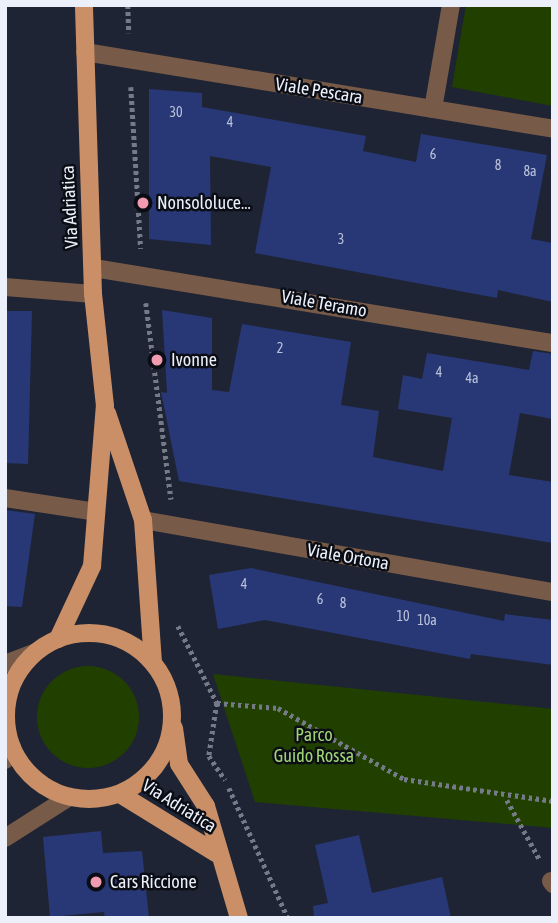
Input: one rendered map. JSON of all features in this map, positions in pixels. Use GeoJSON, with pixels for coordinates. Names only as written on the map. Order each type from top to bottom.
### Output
{"type":"FeatureCollection","features":[{"type":"Feature","properties":{"kind":"main road","name":"Via Adriatica"},"geometry":{"type":"LineString","coordinates":[[58,639],[92,566],[105,407],[93,294],[84,5]]}},
{"type":"Feature","properties":{"kind":"main road","name":"Via Adriatica"},"geometry":{"type":"LineString","coordinates":[[105,407],[143,520],[153,663]]}},
{"type":"Feature","properties":{"kind":"main road"},"geometry":{"type":"LineString","coordinates":[[110,635],[153,663],[172,711],[160,761],[120,794],[69,797],[25,770],[8,754],[6,722],[19,672],[36,652],[58,639],[110,635]]}},
{"type":"Feature","properties":{"kind":"main road","name":"Via Adriatica"},"geometry":{"type":"LineString","coordinates":[[172,711],[179,764],[206,806],[216,853],[239,918]]}},
{"type":"Feature","properties":{"kind":"main road","name":"Via Adriatica"},"geometry":{"type":"LineString","coordinates":[[120,794],[216,853]]}},
{"type":"Feature","properties":{"kind":"street"},"geometry":{"type":"LineString","coordinates":[[433,109],[451,5]]}},
{"type":"Feature","properties":{"kind":"street","name":"Viale Pescara"},"geometry":{"type":"LineString","coordinates":[[85,52],[553,129]]}},
{"type":"Feature","properties":{"kind":"street","name":"Viale Teramo"},"geometry":{"type":"LineString","coordinates":[[94,268],[553,343]]}},
{"type":"Feature","properties":{"kind":"street"},"geometry":{"type":"LineString","coordinates":[[5,287],[93,294]]}},
{"type":"Feature","properties":{"kind":"street"},"geometry":{"type":"LineString","coordinates":[[5,498],[96,512]]}},
{"type":"Feature","properties":{"kind":"street","name":"Viale Ortona"},"geometry":{"type":"LineString","coordinates":[[143,520],[553,592]]}},
{"type":"Feature","properties":{"kind":"street"},"geometry":{"type":"LineString","coordinates":[[5,664],[36,652]]}},
{"type":"Feature","properties":{"kind":"street"},"geometry":{"type":"LineString","coordinates":[[5,838],[69,797]]}},
{"type":"Feature","properties":{"kind":"path"},"geometry":{"type":"LineString","coordinates":[[128,5],[142,274],[175,527]]}},
{"type":"Feature","properties":{"kind":"path"},"geometry":{"type":"LineString","coordinates":[[170,615],[199,657],[217,703],[209,755],[239,802],[288,918]]}},
{"type":"Feature","properties":{"kind":"path"},"geometry":{"type":"LineString","coordinates":[[217,703],[278,708],[404,779],[507,799],[553,802]]}},
{"type":"Feature","properties":{"kind":"path"},"geometry":{"type":"LineString","coordinates":[[507,799],[552,882]]}},
{"type":"Feature","properties":{"kind":"green space"},"geometry":{"type":"Polygon","coordinates":[[[466,5],[553,5],[553,106],[452,87],[466,5]]]}},
{"type":"Feature","properties":{"kind":"green space"},"geometry":{"type":"Polygon","coordinates":[[[88,666],[108,670],[124,681],[135,697],[139,717],[135,737],[124,753],[108,764],[88,768],[68,764],[52,753],[41,737],[37,717],[41,697],[52,681],[68,670],[88,666]]]}},
{"type":"Feature","properties":{"kind":"green space","name":"Parco Guido Rossa"},"geometry":{"type":"Polygon","coordinates":[[[213,674],[553,709],[553,828],[255,802],[213,674]]]}},
{"type":"Feature","properties":{"kind":"building"},"geometry":{"type":"Polygon","coordinates":[[[149,89],[202,93],[202,107],[366,136],[363,151],[416,162],[421,134],[547,155],[531,239],[553,243],[553,302],[498,290],[497,298],[255,253],[271,167],[210,156],[211,245],[149,239],[149,89]]]}},
{"type":"Feature","properties":{"kind":"building"},"geometry":{"type":"Polygon","coordinates":[[[162,310],[212,318],[212,390],[229,392],[242,324],[351,342],[341,405],[379,411],[373,457],[443,471],[452,418],[398,409],[403,375],[422,379],[427,353],[529,370],[533,351],[553,354],[553,419],[520,413],[509,475],[553,482],[553,543],[179,481],[161,392],[167,393],[162,310]]]}},
{"type":"Feature","properties":{"kind":"building"},"geometry":{"type":"Polygon","coordinates":[[[5,311],[32,311],[28,464],[5,463],[5,311]]]}},
{"type":"Feature","properties":{"kind":"building"},"geometry":{"type":"Polygon","coordinates":[[[5,510],[35,514],[22,607],[5,606],[5,510]]]}},
{"type":"Feature","properties":{"kind":"building"},"geometry":{"type":"Polygon","coordinates":[[[251,568],[504,621],[505,614],[553,620],[553,665],[471,654],[470,659],[265,620],[218,629],[209,575],[251,568]]]}},
{"type":"Feature","properties":{"kind":"building","name":"Cars Riccione"},"geometry":{"type":"Polygon","coordinates":[[[101,831],[103,853],[142,851],[149,918],[105,918],[104,912],[50,917],[43,837],[101,831]]]}},
{"type":"Feature","properties":{"kind":"building"},"geometry":{"type":"Polygon","coordinates":[[[359,835],[372,893],[442,877],[451,918],[314,918],[313,906],[328,903],[315,845],[359,835]]]}},
{"type":"Feature","properties":{"kind":"place","name":"Nonsololuce..."},"geometry":{"type":"Point","coordinates":[143,203]}},
{"type":"Feature","properties":{"kind":"place","name":"Ivonne"},"geometry":{"type":"Point","coordinates":[157,360]}},
{"type":"Feature","properties":{"kind":"place","name":"Cars Riccione"},"geometry":{"type":"Point","coordinates":[96,882]}}]}
